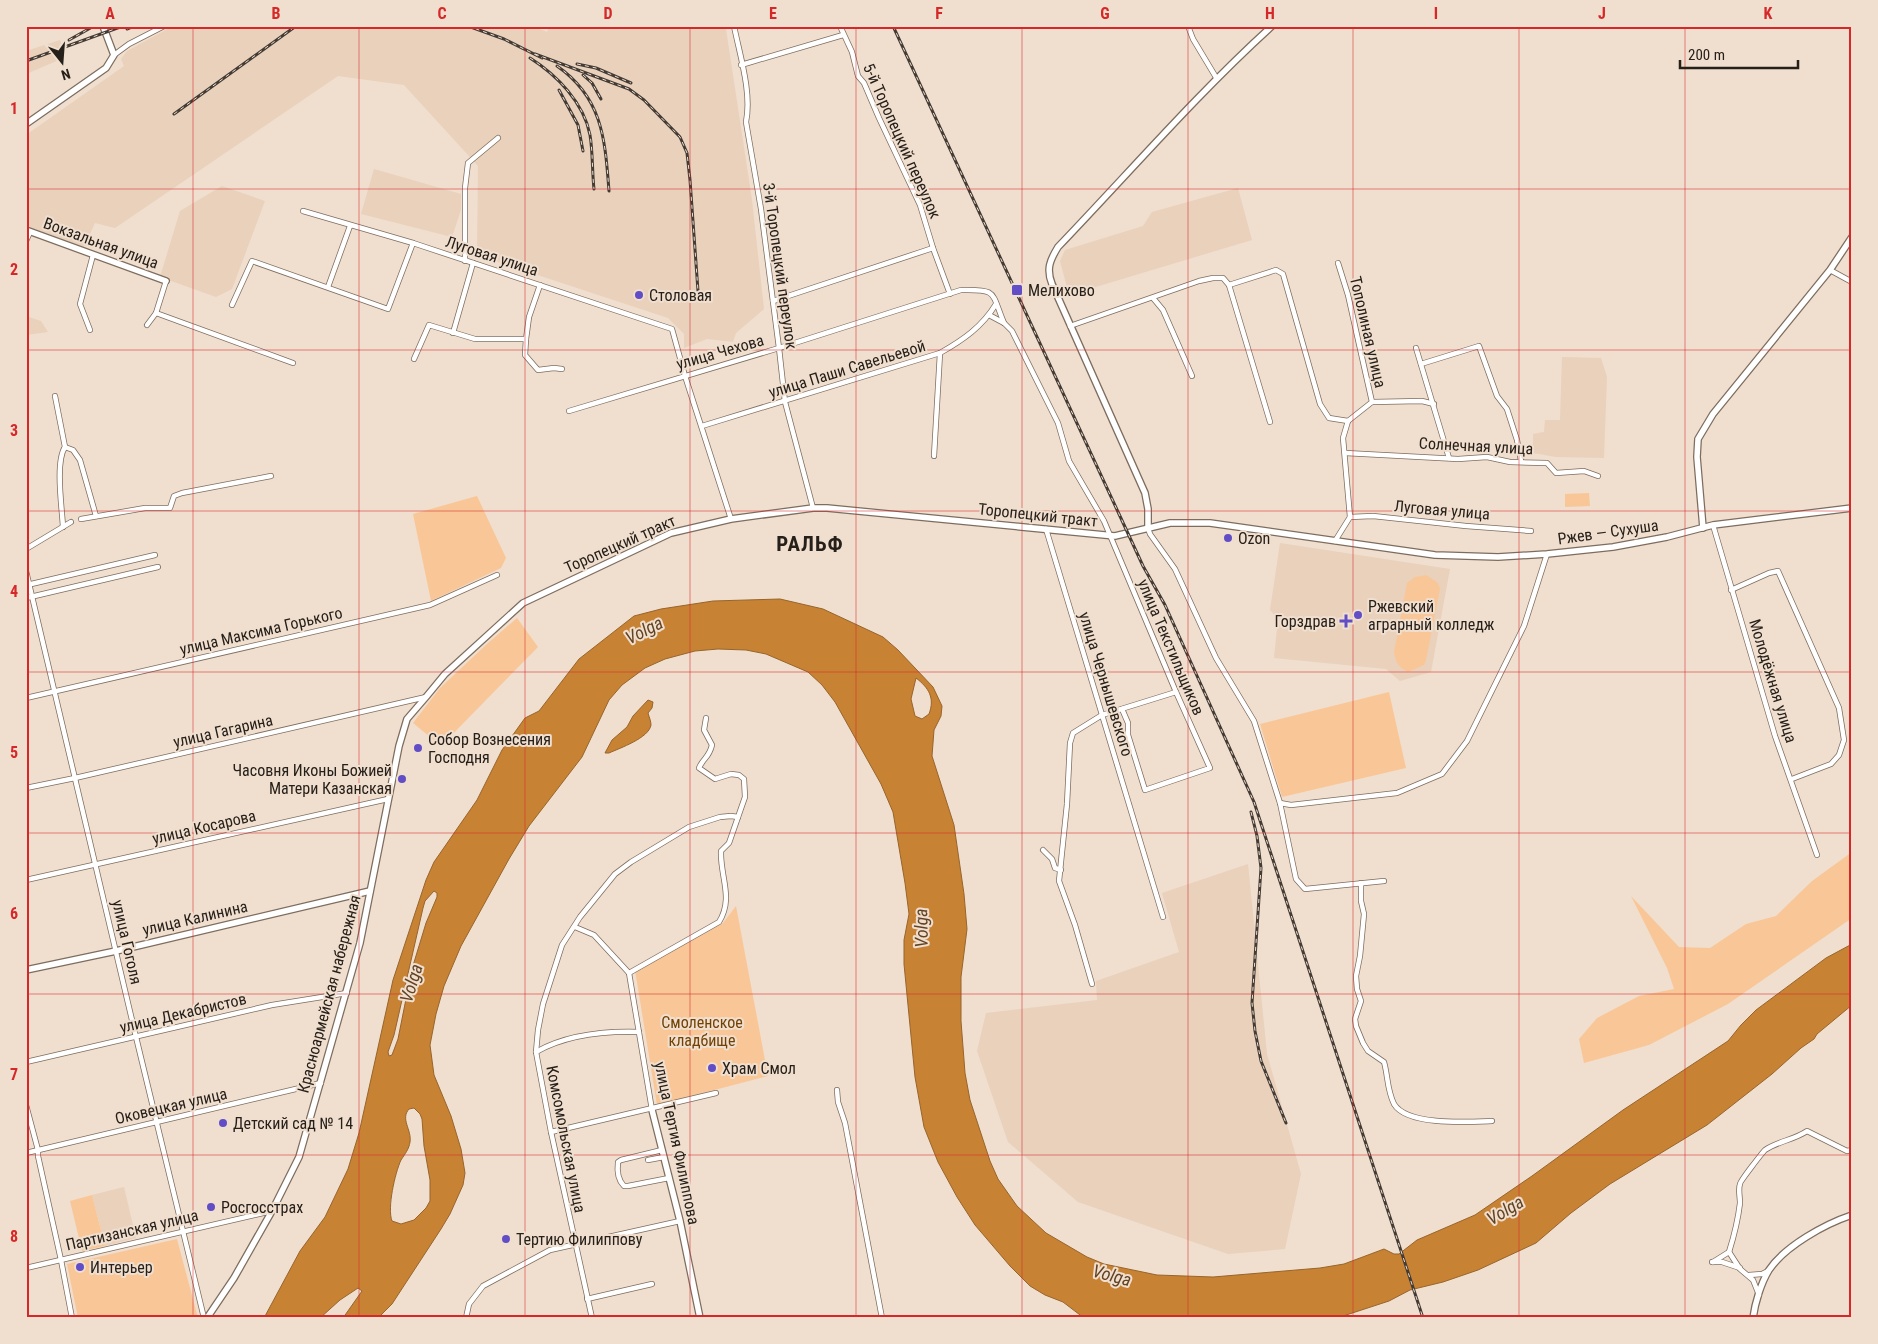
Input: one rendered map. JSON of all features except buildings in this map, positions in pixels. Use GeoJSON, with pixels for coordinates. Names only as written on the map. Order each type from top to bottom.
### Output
{"type":"FeatureCollection","features":[{"type":"Feature","properties":{"kind":"street"},"geometry":{"type":"LineString","coordinates":[[103,26],[114,55]]}},
{"type":"Feature","properties":{"kind":"street"},"geometry":{"type":"LineString","coordinates":[[26,124],[106,68],[114,55],[129,44],[164,26]]}},
{"type":"Feature","properties":{"kind":"street","name":"3-й Торопецкий переулок"},"geometry":{"type":"LineString","coordinates":[[734,26],[749,110],[746,122],[761,209],[780,348],[784,402],[813,508]]}},
{"type":"Feature","properties":{"kind":"street","name":"5-й Торопецкий переулок"},"geometry":{"type":"LineString","coordinates":[[840,26],[852,52],[858,76],[864,83],[882,126],[920,205],[950,294]]}},
{"type":"Feature","properties":{"kind":"street"},"geometry":{"type":"LineString","coordinates":[[1188,26],[1193,39],[1217,78]]}},
{"type":"Feature","properties":{"kind":"street"},"geometry":{"type":"LineString","coordinates":[[1272,26],[1217,78],[1058,247],[1049,262],[1049,273],[1070,326],[1146,493],[1150,534],[1175,569],[1216,658],[1254,721],[1280,803],[1296,879],[1305,889],[1384,881]]}},
{"type":"Feature","properties":{"kind":"street"},"geometry":{"type":"LineString","coordinates":[[741,65],[843,35]]}},
{"type":"Feature","properties":{"kind":"street"},"geometry":{"type":"LineString","coordinates":[[464,261],[465,188],[468,163],[498,138]]}},
{"type":"Feature","properties":{"kind":"street","name":"Луговая улица"},"geometry":{"type":"LineString","coordinates":[[303,212],[413,243],[672,329],[685,376]]}},
{"type":"Feature","properties":{"kind":"street"},"geometry":{"type":"LineString","coordinates":[[328,287],[350,226]]}},
{"type":"Feature","properties":{"kind":"street"},"geometry":{"type":"LineString","coordinates":[[26,241],[28,231]]}},
{"type":"Feature","properties":{"kind":"street","name":"Вокзальная улица"},"geometry":{"type":"LineString","coordinates":[[28,231],[166,282]]}},
{"type":"Feature","properties":{"kind":"street"},"geometry":{"type":"LineString","coordinates":[[1703,528],[1697,457],[1698,439],[1713,414],[1830,270],[1852,237]]}},
{"type":"Feature","properties":{"kind":"street"},"geometry":{"type":"LineString","coordinates":[[232,305],[252,261],[388,309],[413,243]]}},
{"type":"Feature","properties":{"kind":"street"},"geometry":{"type":"LineString","coordinates":[[773,301],[933,248]]}},
{"type":"Feature","properties":{"kind":"street"},"geometry":{"type":"LineString","coordinates":[[90,330],[80,304],[93,255]]}},
{"type":"Feature","properties":{"kind":"street"},"geometry":{"type":"LineString","coordinates":[[454,333],[473,263]]}},
{"type":"Feature","properties":{"kind":"street","name":"Тополиная улица"},"geometry":{"type":"LineString","coordinates":[[1338,263],[1348,295],[1372,402],[1348,421]]}},
{"type":"Feature","properties":{"kind":"street"},"geometry":{"type":"LineString","coordinates":[[1148,528],[1170,523],[1210,523],[1335,541],[1350,517],[1346,453],[1343,438],[1348,421],[1329,418],[1320,404],[1283,274],[1276,270],[1229,284]]}},
{"type":"Feature","properties":{"kind":"street"},"geometry":{"type":"LineString","coordinates":[[1830,270],[1852,282]]}},
{"type":"Feature","properties":{"kind":"street"},"geometry":{"type":"LineString","coordinates":[[1070,326],[1213,278],[1223,278],[1229,284],[1270,422]]}},
{"type":"Feature","properties":{"kind":"street"},"geometry":{"type":"LineString","coordinates":[[147,325],[156,313],[166,282]]}},
{"type":"Feature","properties":{"kind":"street"},"geometry":{"type":"LineString","coordinates":[[540,285],[529,316],[526,355],[538,370],[554,368],[562,370]]}},
{"type":"Feature","properties":{"kind":"street","name":"улица Чехова"},"geometry":{"type":"LineString","coordinates":[[569,411],[780,348],[961,290],[985,290],[994,295],[1004,323]]}},
{"type":"Feature","properties":{"kind":"street"},"geometry":{"type":"LineString","coordinates":[[1153,298],[1163,310],[1192,376]]}},
{"type":"Feature","properties":{"kind":"street","name":"улица Паши Савельевой"},"geometry":{"type":"LineString","coordinates":[[702,426],[940,353],[957,344],[977,329],[996,304]]}},
{"type":"Feature","properties":{"kind":"street"},"geometry":{"type":"LineString","coordinates":[[156,313],[293,363]]}},
{"type":"Feature","properties":{"kind":"street"},"geometry":{"type":"LineString","coordinates":[[989,315],[1004,323],[1012,331],[1058,423],[1069,461],[1088,496],[1097,508],[1110,536]]}},
{"type":"Feature","properties":{"kind":"street"},"geometry":{"type":"LineString","coordinates":[[414,359],[429,325],[475,339],[526,339]]}},
{"type":"Feature","properties":{"kind":"street"},"geometry":{"type":"LineString","coordinates":[[1421,364],[1479,346],[1497,396],[1507,409],[1517,440],[1521,461]]}},
{"type":"Feature","properties":{"kind":"street"},"geometry":{"type":"LineString","coordinates":[[1416,348],[1449,458]]}},
{"type":"Feature","properties":{"kind":"street"},"geometry":{"type":"LineString","coordinates":[[934,456],[940,353]]}},
{"type":"Feature","properties":{"kind":"street"},"geometry":{"type":"LineString","coordinates":[[685,376],[731,519]]}},
{"type":"Feature","properties":{"kind":"street"},"geometry":{"type":"LineString","coordinates":[[55,396],[65,447],[62,452],[60,474],[63,527]]}},
{"type":"Feature","properties":{"kind":"street"},"geometry":{"type":"LineString","coordinates":[[1372,402],[1422,401],[1434,404]]}},
{"type":"Feature","properties":{"kind":"street"},"geometry":{"type":"LineString","coordinates":[[65,447],[73,450],[80,460],[96,516]]}},
{"type":"Feature","properties":{"kind":"street","name":"Солнечная улица"},"geometry":{"type":"LineString","coordinates":[[1346,453],[1469,459],[1480,456],[1510,462],[1547,463],[1556,473],[1584,471],[1598,476]]}},
{"type":"Feature","properties":{"kind":"street"},"geometry":{"type":"LineString","coordinates":[[81,519],[145,508],[170,508],[174,496],[182,493],[271,476]]}},
{"type":"Feature","properties":{"kind":"street","name":"Торопецкий тракт"},"geometry":{"type":"LineString","coordinates":[[370,891],[399,746],[408,719],[445,674],[523,603],[671,533],[731,519],[813,508],[1110,536],[1128,534],[1148,528]]}},
{"type":"Feature","properties":{"kind":"street","name":"Ржев — Сухуша"},"geometry":{"type":"LineString","coordinates":[[1335,541],[1435,555],[1498,557],[1547,554],[1640,543],[1713,525],[1852,508]]}},
{"type":"Feature","properties":{"kind":"street","name":"Луговая улица"},"geometry":{"type":"LineString","coordinates":[[1350,517],[1373,516],[1530,531]]}},
{"type":"Feature","properties":{"kind":"street"},"geometry":{"type":"LineString","coordinates":[[26,549],[71,522]]}},
{"type":"Feature","properties":{"kind":"street","name":"Молодёжная улица"},"geometry":{"type":"LineString","coordinates":[[1713,525],[1775,736],[1792,779],[1817,854]]}},
{"type":"Feature","properties":{"kind":"street","name":"улица Чернышевского"},"geometry":{"type":"LineString","coordinates":[[1046,529],[1163,916]]}},
{"type":"Feature","properties":{"kind":"street","name":"улица Текстильщиков"},"geometry":{"type":"LineString","coordinates":[[1110,536],[1210,768],[1145,790],[1128,735],[1128,723],[1122,709]]}},
{"type":"Feature","properties":{"kind":"street"},"geometry":{"type":"LineString","coordinates":[[1280,803],[1291,805],[1397,793],[1442,774],[1467,741],[1524,626],[1547,554]]}},
{"type":"Feature","properties":{"kind":"street"},"geometry":{"type":"LineString","coordinates":[[28,584],[155,556]]}},
{"type":"Feature","properties":{"kind":"street"},"geometry":{"type":"LineString","coordinates":[[26,598],[158,567]]}},
{"type":"Feature","properties":{"kind":"street"},"geometry":{"type":"LineString","coordinates":[[1731,590],[1769,572],[1778,570],[1840,708],[1844,740],[1839,755],[1831,764],[1792,779]]}},
{"type":"Feature","properties":{"kind":"street","name":"улица Гоголя"},"geometry":{"type":"LineString","coordinates":[[26,571],[136,1037],[205,1318]]}},
{"type":"Feature","properties":{"kind":"street","name":"улица Максима Горького"},"geometry":{"type":"LineString","coordinates":[[26,698],[430,605],[497,575]]}},
{"type":"Feature","properties":{"kind":"street"},"geometry":{"type":"LineString","coordinates":[[1092,984],[1075,925],[1059,881],[1068,804],[1070,743],[1073,733],[1102,715],[1176,692]]}},
{"type":"Feature","properties":{"kind":"street","name":"улица Гагарина"},"geometry":{"type":"LineString","coordinates":[[26,788],[426,697]]}},
{"type":"Feature","properties":{"kind":"street"},"geometry":{"type":"LineString","coordinates":[[575,927],[594,935],[629,973],[719,922],[725,912],[727,902],[720,866],[721,851],[729,843],[745,796],[744,779],[739,775],[731,774],[715,778],[699,768],[701,763],[710,755],[712,745],[704,730],[706,718]]}},
{"type":"Feature","properties":{"kind":"street","name":"улица Косарова"},"geometry":{"type":"LineString","coordinates":[[26,880],[96,866],[388,799]]}},
{"type":"Feature","properties":{"kind":"street","name":"Комсомольская улица"},"geometry":{"type":"LineString","coordinates":[[592,1318],[551,1132],[536,1052],[543,1004],[562,945],[580,917],[615,874],[631,862],[689,827],[720,817],[738,817]]}},
{"type":"Feature","properties":{"kind":"street"},"geometry":{"type":"LineString","coordinates":[[1043,850],[1052,859],[1055,868],[1061,870]]}},
{"type":"Feature","properties":{"kind":"street"},"geometry":{"type":"LineString","coordinates":[[1361,883],[1361,901],[1364,914],[1356,976],[1360,1002],[1355,1019],[1356,1026],[1368,1051],[1384,1062],[1390,1094],[1396,1106],[1405,1114],[1418,1119],[1492,1121]]}},
{"type":"Feature","properties":{"kind":"street","name":"улица Калинина"},"geometry":{"type":"LineString","coordinates":[[26,970],[116,951],[370,891]]}},
{"type":"Feature","properties":{"kind":"street","name":"Красноармейская набережная"},"geometry":{"type":"LineString","coordinates":[[205,1318],[234,1278],[272,1211],[299,1157],[347,993],[360,943],[370,891]]}},
{"type":"Feature","properties":{"kind":"street","name":"улица Тертия Филиппова"},"geometry":{"type":"LineString","coordinates":[[629,973],[652,1110],[680,1221],[700,1318]]}},
{"type":"Feature","properties":{"kind":"street","name":"улица Декабристов"},"geometry":{"type":"LineString","coordinates":[[26,1062],[272,1005],[347,993]]}},
{"type":"Feature","properties":{"kind":"street"},"geometry":{"type":"LineString","coordinates":[[536,1052],[548,1046],[582,1037],[614,1031],[640,1032]]}},
{"type":"Feature","properties":{"kind":"street","name":"Оковецкая улица"},"geometry":{"type":"LineString","coordinates":[[26,1153],[320,1083]]}},
{"type":"Feature","properties":{"kind":"street"},"geometry":{"type":"LineString","coordinates":[[837,1090],[882,1318]]}},
{"type":"Feature","properties":{"kind":"street"},"geometry":{"type":"LineString","coordinates":[[551,1132],[652,1110],[716,1093]]}},
{"type":"Feature","properties":{"kind":"street"},"geometry":{"type":"LineString","coordinates":[[26,1105],[38,1150],[62,1260],[72,1318]]}},
{"type":"Feature","properties":{"kind":"street"},"geometry":{"type":"LineString","coordinates":[[1759,1295],[1749,1275],[1740,1269],[1722,1262],[1712,1262],[1729,1252],[1734,1240],[1740,1201],[1740,1183],[1764,1151],[1775,1144],[1798,1137],[1807,1131],[1847,1151],[1852,1150]]}},
{"type":"Feature","properties":{"kind":"street"},"geometry":{"type":"LineString","coordinates":[[662,1150],[618,1162],[620,1182],[624,1186],[633,1186],[669,1178]]}},
{"type":"Feature","properties":{"kind":"street"},"geometry":{"type":"LineString","coordinates":[[648,1160],[664,1157]]}},
{"type":"Feature","properties":{"kind":"street","name":"Партизанская улица"},"geometry":{"type":"LineString","coordinates":[[26,1268],[272,1211]]}},
{"type":"Feature","properties":{"kind":"street"},"geometry":{"type":"LineString","coordinates":[[1749,1275],[1762,1274],[1769,1270],[1792,1248],[1827,1225],[1852,1215]]}},
{"type":"Feature","properties":{"kind":"street"},"geometry":{"type":"LineString","coordinates":[[466,1318],[469,1304],[483,1286],[550,1250],[680,1221]]}},
{"type":"Feature","properties":{"kind":"street"},"geometry":{"type":"LineString","coordinates":[[1729,1252],[1740,1269]]}},
{"type":"Feature","properties":{"kind":"street"},"geometry":{"type":"LineString","coordinates":[[1753,1318],[1759,1295],[1769,1270]]}},
{"type":"Feature","properties":{"kind":"street"},"geometry":{"type":"LineString","coordinates":[[587,1299],[652,1284]]}},
{"type":"Feature","properties":{"kind":"shaded area"},"geometry":{"type":"Polygon","coordinates":[[[173,26],[531,26],[547,32],[550,26],[717,26],[726,29],[752,200],[764,309],[736,333],[733,342],[707,339],[684,348],[684,334],[668,318],[477,255],[478,166],[404,85],[338,76],[115,228],[95,223],[84,247],[26,226],[26,135],[124,66],[121,59],[127,51],[173,26]]]}},
{"type":"Feature","properties":{"kind":"shaded area"},"geometry":{"type":"Polygon","coordinates":[[[60,40],[66,57],[26,74],[26,51],[60,40]]]}},
{"type":"Feature","properties":{"kind":"shaded area"},"geometry":{"type":"Polygon","coordinates":[[[374,169],[461,194],[461,210],[452,237],[361,214],[374,169]]]}},
{"type":"Feature","properties":{"kind":"shaded area"},"geometry":{"type":"Polygon","coordinates":[[[222,186],[265,201],[232,289],[216,297],[160,277],[180,211],[222,186]]]}},
{"type":"Feature","properties":{"kind":"shaded area"},"geometry":{"type":"Polygon","coordinates":[[[1238,188],[1252,240],[1069,295],[1060,261],[1065,250],[1143,226],[1152,212],[1238,188]]]}},
{"type":"Feature","properties":{"kind":"shaded area"},"geometry":{"type":"Polygon","coordinates":[[[26,316],[41,321],[48,332],[26,335],[26,316]]]}},
{"type":"Feature","properties":{"kind":"shaded area"},"geometry":{"type":"Polygon","coordinates":[[[1562,357],[1601,358],[1607,377],[1604,458],[1556,457],[1533,453],[1533,434],[1544,432],[1545,420],[1560,420],[1562,357]]]}},
{"type":"Feature","properties":{"kind":"shaded area","name":"Ржевский аграрный колледж"},"geometry":{"type":"Polygon","coordinates":[[[1280,543],[1450,569],[1431,672],[1400,681],[1386,669],[1274,658],[1278,619],[1270,610],[1280,543]]]}},
{"type":"Feature","properties":{"kind":"shaded area"},"geometry":{"type":"Polygon","coordinates":[[[1248,864],[1267,1054],[1301,1174],[1285,1249],[1228,1254],[1078,1202],[1008,1142],[977,1051],[986,1013],[1097,1000],[1096,981],[1179,952],[1162,893],[1248,864]]]}},
{"type":"Feature","properties":{"kind":"shaded area"},"geometry":{"type":"Polygon","coordinates":[[[124,1187],[136,1238],[105,1246],[92,1195],[124,1187]]]}},
{"type":"Feature","properties":{"kind":"green space"},"geometry":{"type":"Polygon","coordinates":[[[1589,493],[1590,506],[1565,507],[1565,494],[1589,493]]]}},
{"type":"Feature","properties":{"kind":"green space"},"geometry":{"type":"Polygon","coordinates":[[[477,496],[506,558],[501,568],[431,601],[413,514],[477,496]]]}},
{"type":"Feature","properties":{"kind":"green space"},"geometry":{"type":"Polygon","coordinates":[[[1426,575],[1438,583],[1440,589],[1426,660],[1424,665],[1408,672],[1398,664],[1394,652],[1407,583],[1415,577],[1426,575]]]}},
{"type":"Feature","properties":{"kind":"green space"},"geometry":{"type":"Polygon","coordinates":[[[517,618],[538,647],[441,746],[413,723],[440,688],[517,618]]]}},
{"type":"Feature","properties":{"kind":"green space"},"geometry":{"type":"Polygon","coordinates":[[[1389,692],[1406,768],[1282,797],[1260,724],[1389,692]]]}},
{"type":"Feature","properties":{"kind":"green space"},"geometry":{"type":"Polygon","coordinates":[[[1852,852],[1852,918],[1728,1004],[1649,1045],[1584,1063],[1579,1039],[1597,1018],[1639,996],[1674,989],[1667,968],[1631,896],[1679,947],[1710,948],[1746,924],[1776,916],[1812,881],[1852,852]]]}},
{"type":"Feature","properties":{"kind":"green space","name":"Смоленское кладбище"},"geometry":{"type":"Polygon","coordinates":[[[736,906],[768,1076],[657,1105],[635,970],[723,923],[736,906]]]}},
{"type":"Feature","properties":{"kind":"green space"},"geometry":{"type":"Polygon","coordinates":[[[92,1195],[105,1246],[82,1251],[70,1201],[92,1195]]]}},
{"type":"Feature","properties":{"kind":"green space"},"geometry":{"type":"Polygon","coordinates":[[[177,1239],[198,1318],[78,1318],[67,1264],[177,1239]]]}},
{"type":"Feature","properties":{"kind":"water","name":"Volga"},"geometry":{"type":"Polygon","coordinates":[[[780,599],[823,609],[883,637],[933,687],[942,706],[941,716],[934,730],[932,756],[954,825],[964,894],[967,929],[961,977],[961,1021],[965,1073],[970,1100],[990,1161],[998,1179],[1017,1206],[1046,1233],[1087,1257],[1104,1264],[1157,1275],[1213,1277],[1320,1268],[1344,1264],[1384,1249],[1394,1254],[1399,1254],[1417,1240],[1475,1215],[1532,1176],[1623,1110],[1728,1041],[1756,1010],[1826,958],[1852,944],[1852,1005],[1772,1074],[1707,1125],[1610,1184],[1571,1213],[1536,1243],[1478,1270],[1443,1282],[1410,1290],[1389,1301],[1337,1318],[1084,1318],[1063,1302],[1045,1295],[1030,1286],[1010,1266],[975,1225],[938,1162],[924,1127],[915,1077],[904,964],[904,940],[909,914],[893,812],[881,784],[835,702],[822,685],[808,672],[766,654],[746,650],[718,649],[695,651],[665,659],[645,668],[622,685],[609,700],[582,757],[529,826],[461,946],[444,986],[430,1045],[434,1075],[451,1116],[461,1149],[465,1173],[463,1185],[441,1229],[392,1304],[378,1318],[343,1318],[362,1291],[358,1288],[340,1300],[320,1318],[264,1318],[300,1251],[325,1217],[348,1169],[359,1133],[393,980],[426,880],[434,862],[477,800],[502,750],[525,718],[539,711],[579,659],[634,616],[661,609],[713,601],[780,599]],[[916,678],[911,699],[915,716],[922,719],[929,714],[931,698],[924,686],[916,678]],[[434,891],[425,901],[394,1035],[388,1052],[389,1056],[392,1055],[398,1039],[412,969],[437,893],[434,891]],[[414,1108],[409,1109],[406,1121],[410,1142],[396,1173],[390,1208],[392,1221],[401,1224],[414,1220],[430,1201],[430,1180],[424,1146],[422,1119],[414,1108]]]}},
{"type":"Feature","properties":{"kind":"water"},"geometry":{"type":"Polygon","coordinates":[[[648,700],[653,702],[652,708],[648,713],[651,724],[649,730],[633,742],[605,753],[612,740],[627,727],[633,716],[648,700]]]}},
{"type":"Feature","properties":{"kind":"railway"},"geometry":{"type":"LineString","coordinates":[[69,40],[94,26]]}},
{"type":"Feature","properties":{"kind":"railway"},"geometry":{"type":"LineString","coordinates":[[26,61],[123,26]]}},
{"type":"Feature","properties":{"kind":"railway"},"geometry":{"type":"LineString","coordinates":[[127,29],[134,26]]}},
{"type":"Feature","properties":{"kind":"railway"},"geometry":{"type":"LineString","coordinates":[[174,114],[296,26]]}},
{"type":"Feature","properties":{"kind":"railway"},"geometry":{"type":"LineString","coordinates":[[468,26],[504,39],[542,58]]}},
{"type":"Feature","properties":{"kind":"railway"},"geometry":{"type":"LineString","coordinates":[[893,26],[1143,566],[1165,605],[1254,802],[1423,1318]]}},
{"type":"Feature","properties":{"kind":"railway"},"geometry":{"type":"LineString","coordinates":[[535,54],[629,89],[644,100],[680,137],[687,153],[698,291]]}},
{"type":"Feature","properties":{"kind":"railway"},"geometry":{"type":"LineString","coordinates":[[530,58],[559,81],[582,112],[590,135],[594,189]]}},
{"type":"Feature","properties":{"kind":"railway"},"geometry":{"type":"LineString","coordinates":[[577,64],[596,68],[631,83]]}},
{"type":"Feature","properties":{"kind":"railway"},"geometry":{"type":"LineString","coordinates":[[557,66],[572,78],[593,106],[603,137],[609,191]]}},
{"type":"Feature","properties":{"kind":"railway"},"geometry":{"type":"LineString","coordinates":[[583,75],[592,83],[601,99]]}},
{"type":"Feature","properties":{"kind":"railway"},"geometry":{"type":"LineString","coordinates":[[559,90],[578,125],[583,151]]}},
{"type":"Feature","properties":{"kind":"railway"},"geometry":{"type":"LineString","coordinates":[[1251,812],[1257,836],[1261,868],[1252,1003],[1255,1031],[1261,1061],[1286,1123]]}},
{"type":"Feature","properties":{"kind":"place","name":"Мелихово"},"geometry":{"type":"Point","coordinates":[1017,290]}},
{"type":"Feature","properties":{"kind":"place","name":"Столовая"},"geometry":{"type":"Point","coordinates":[639,295]}},
{"type":"Feature","properties":{"kind":"place","name":"Ozon"},"geometry":{"type":"Point","coordinates":[1228,538]}},
{"type":"Feature","properties":{"kind":"place","name":"Ржевский аграрный колледж"},"geometry":{"type":"Point","coordinates":[1358,615]}},
{"type":"Feature","properties":{"kind":"place","name":"Горздрав"},"geometry":{"type":"Point","coordinates":[1346,621]}},
{"type":"Feature","properties":{"kind":"place","name":"Собор Вознесения Господня"},"geometry":{"type":"Point","coordinates":[418,748]}},
{"type":"Feature","properties":{"kind":"place","name":"Часовня Иконы Божией Матери Казанская"},"geometry":{"type":"Point","coordinates":[402,779]}},
{"type":"Feature","properties":{"kind":"place","name":"Храм Смол"},"geometry":{"type":"Point","coordinates":[712,1068]}},
{"type":"Feature","properties":{"kind":"place","name":"Детский сад № 14"},"geometry":{"type":"Point","coordinates":[223,1123]}},
{"type":"Feature","properties":{"kind":"place","name":"Росгосстрах"},"geometry":{"type":"Point","coordinates":[211,1207]}},
{"type":"Feature","properties":{"kind":"place","name":"Тертию Филиппову"},"geometry":{"type":"Point","coordinates":[506,1239]}},
{"type":"Feature","properties":{"kind":"place","name":"Интерьер"},"geometry":{"type":"Point","coordinates":[80,1267]}},
{"type":"Feature","properties":{"kind":"district","name":"РАЛЬФ"},"geometry":{"type":"Point","coordinates":[810,544]}}]}
